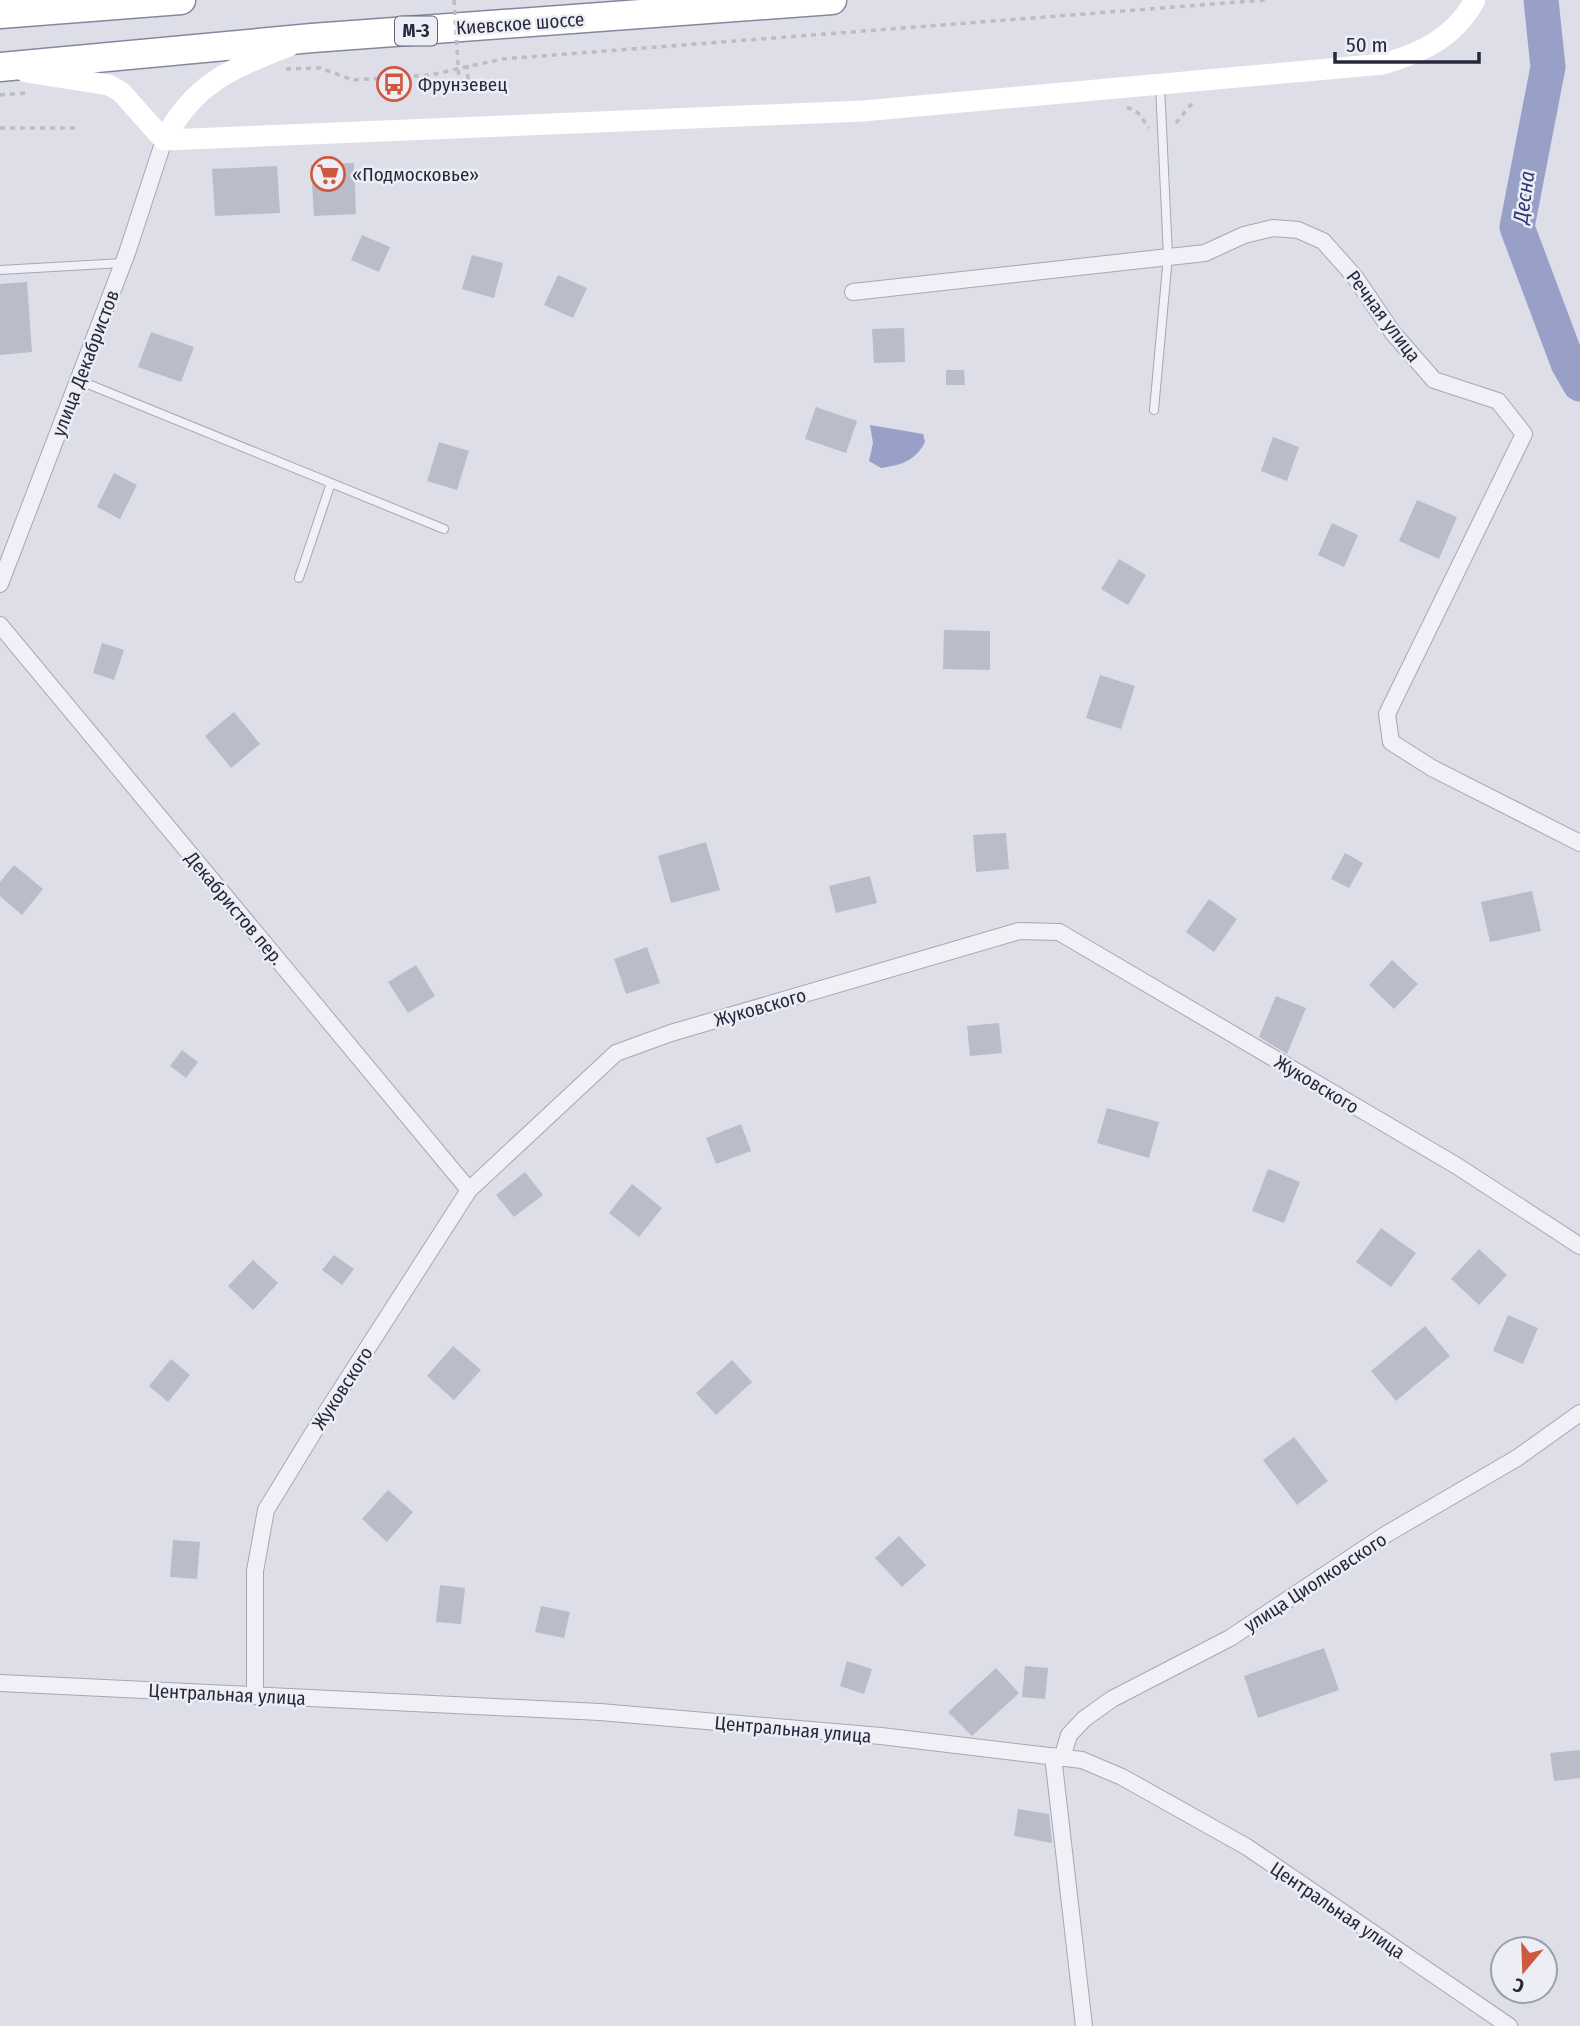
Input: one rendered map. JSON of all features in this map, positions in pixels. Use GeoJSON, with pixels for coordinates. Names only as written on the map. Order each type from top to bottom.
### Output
{"type":"FeatureCollection","features":[{"type":"Feature","properties":{"kind":"highway"},"geometry":{"type":"LineString","coordinates":[[0,14],[181,0]]}},
{"type":"Feature","properties":{"kind":"highway","name":"Киевское шоссе"},"geometry":{"type":"LineString","coordinates":[[0,68],[313,38],[832,0]]}},
{"type":"Feature","properties":{"kind":"street"},"geometry":{"type":"LineString","coordinates":[[0,68],[108,85],[121,92],[164,140],[863,111],[1384,64],[1413,55],[1437,42],[1463,20],[1475,0]]}},
{"type":"Feature","properties":{"kind":"street"},"geometry":{"type":"LineString","coordinates":[[164,140],[188,103],[223,73],[313,38]]}},
{"type":"Feature","properties":{"kind":"street"},"geometry":{"type":"LineString","coordinates":[[188,103],[184,115],[189,129],[205,139]]}},
{"type":"Feature","properties":{"kind":"street","name":"улица Декабристов"},"geometry":{"type":"LineString","coordinates":[[0,584],[123,263],[164,140]]}},
{"type":"Feature","properties":{"kind":"street","name":"Речная улица"},"geometry":{"type":"LineString","coordinates":[[853,292],[1205,253],[1244,235],[1273,228],[1298,230],[1323,241],[1356,277],[1393,333],[1434,380],[1498,401],[1524,434],[1387,714],[1391,742],[1432,768],[1580,843]]}},
{"type":"Feature","properties":{"kind":"street","name":"Декабристов пер."},"geometry":{"type":"LineString","coordinates":[[0,625],[469,1190]]}},
{"type":"Feature","properties":{"kind":"street","name":"Жуковского"},"geometry":{"type":"LineString","coordinates":[[256,1696],[255,1571],[266,1510],[469,1190],[616,1053],[684,1029],[1019,931],[1059,932],[1457,1166],[1580,1246]]}},
{"type":"Feature","properties":{"kind":"street","name":"улица Циолковского"},"geometry":{"type":"LineString","coordinates":[[1058,1757],[1069,1735],[1084,1718],[1112,1699],[1230,1638],[1385,1535],[1517,1458],[1580,1413]]}},
{"type":"Feature","properties":{"kind":"street","name":"Центральная улица"},"geometry":{"type":"LineString","coordinates":[[0,1683],[600,1712],[881,1737],[1082,1760],[1122,1777],[1247,1847],[1509,2026]]}},
{"type":"Feature","properties":{"kind":"street"},"geometry":{"type":"LineString","coordinates":[[1058,1757],[1084,2026]]}},
{"type":"Feature","properties":{"kind":"lane"},"geometry":{"type":"LineString","coordinates":[[1154,410],[1168,256],[1160,84]]}},
{"type":"Feature","properties":{"kind":"lane"},"geometry":{"type":"LineString","coordinates":[[0,270],[123,263]]}},
{"type":"Feature","properties":{"kind":"lane"},"geometry":{"type":"LineString","coordinates":[[78,380],[444,529]]}},
{"type":"Feature","properties":{"kind":"lane"},"geometry":{"type":"LineString","coordinates":[[299,578],[331,483]]}},
{"type":"Feature","properties":{"kind":"path"},"geometry":{"type":"LineString","coordinates":[[454,0],[459,81],[468,80],[467,65]]}},
{"type":"Feature","properties":{"kind":"path"},"geometry":{"type":"LineString","coordinates":[[273,70],[320,68],[353,80],[429,75],[467,65],[1265,0]]}},
{"type":"Feature","properties":{"kind":"path"},"geometry":{"type":"LineString","coordinates":[[0,95],[38,92]]}},
{"type":"Feature","properties":{"kind":"path"},"geometry":{"type":"LineString","coordinates":[[0,128],[79,128]]}},
{"type":"Feature","properties":{"kind":"water"},"geometry":{"type":"Polygon","coordinates":[[[870,425],[923,434],[925,442],[917,454],[907,461],[881,468],[869,461],[873,443],[870,425]]]}},
{"type":"Feature","properties":{"kind":"building"},"geometry":{"type":"Polygon","coordinates":[[[354,163],[356,214],[314,216],[311,165],[354,163]]]}},
{"type":"Feature","properties":{"kind":"building"},"geometry":{"type":"Polygon","coordinates":[[[277,166],[280,213],[215,216],[212,169],[277,166]]]}},
{"type":"Feature","properties":{"kind":"building"},"geometry":{"type":"Polygon","coordinates":[[[362,235],[390,247],[379,272],[351,260],[362,235]]]}},
{"type":"Feature","properties":{"kind":"building"},"geometry":{"type":"Polygon","coordinates":[[[472,255],[503,263],[494,298],[462,289],[472,255]]]}},
{"type":"Feature","properties":{"kind":"building"},"geometry":{"type":"Polygon","coordinates":[[[558,275],[587,288],[573,318],[544,305],[558,275]]]}},
{"type":"Feature","properties":{"kind":"building"},"geometry":{"type":"Polygon","coordinates":[[[27,282],[32,352],[0,355],[0,284],[27,282]]]}},
{"type":"Feature","properties":{"kind":"building"},"geometry":{"type":"Polygon","coordinates":[[[904,328],[905,362],[874,363],[872,329],[904,328]]]}},
{"type":"Feature","properties":{"kind":"building"},"geometry":{"type":"Polygon","coordinates":[[[151,332],[194,347],[181,382],[138,367],[151,332]]]}},
{"type":"Feature","properties":{"kind":"building"},"geometry":{"type":"Polygon","coordinates":[[[946,370],[964,370],[965,385],[946,385],[946,370]]]}},
{"type":"Feature","properties":{"kind":"building"},"geometry":{"type":"Polygon","coordinates":[[[816,407],[857,421],[846,453],[805,439],[816,407]]]}},
{"type":"Feature","properties":{"kind":"building"},"geometry":{"type":"Polygon","coordinates":[[[1273,437],[1299,447],[1287,481],[1261,471],[1273,437]]]}},
{"type":"Feature","properties":{"kind":"building"},"geometry":{"type":"Polygon","coordinates":[[[439,442],[469,451],[457,490],[427,481],[439,442]]]}},
{"type":"Feature","properties":{"kind":"building"},"geometry":{"type":"Polygon","coordinates":[[[114,473],[137,485],[120,519],[97,507],[114,473]]]}},
{"type":"Feature","properties":{"kind":"building"},"geometry":{"type":"Polygon","coordinates":[[[1417,500],[1457,517],[1439,559],[1399,541],[1417,500]]]}},
{"type":"Feature","properties":{"kind":"building"},"geometry":{"type":"Polygon","coordinates":[[[1332,523],[1358,535],[1344,567],[1318,555],[1332,523]]]}},
{"type":"Feature","properties":{"kind":"building"},"geometry":{"type":"Polygon","coordinates":[[[1119,559],[1146,575],[1128,605],[1101,589],[1119,559]]]}},
{"type":"Feature","properties":{"kind":"building"},"geometry":{"type":"Polygon","coordinates":[[[944,630],[990,631],[990,670],[943,669],[944,630]]]}},
{"type":"Feature","properties":{"kind":"building"},"geometry":{"type":"Polygon","coordinates":[[[102,643],[124,650],[114,680],[93,673],[102,643]]]}},
{"type":"Feature","properties":{"kind":"building"},"geometry":{"type":"Polygon","coordinates":[[[1100,675],[1135,686],[1121,729],[1086,718],[1100,675]]]}},
{"type":"Feature","properties":{"kind":"building"},"geometry":{"type":"Polygon","coordinates":[[[234,712],[260,744],[231,768],[205,736],[234,712]]]}},
{"type":"Feature","properties":{"kind":"building"},"geometry":{"type":"Polygon","coordinates":[[[1006,833],[1009,869],[976,872],[973,835],[1006,833]]]}},
{"type":"Feature","properties":{"kind":"building"},"geometry":{"type":"Polygon","coordinates":[[[706,842],[720,890],[671,903],[658,856],[706,842]]]}},
{"type":"Feature","properties":{"kind":"building"},"geometry":{"type":"Polygon","coordinates":[[[1345,853],[1363,863],[1349,888],[1331,879],[1345,853]]]}},
{"type":"Feature","properties":{"kind":"building"},"geometry":{"type":"Polygon","coordinates":[[[14,865],[43,889],[22,915],[0,896],[0,882],[14,865]]]}},
{"type":"Feature","properties":{"kind":"building"},"geometry":{"type":"Polygon","coordinates":[[[870,876],[877,903],[836,913],[829,886],[870,876]]]}},
{"type":"Feature","properties":{"kind":"building"},"geometry":{"type":"Polygon","coordinates":[[[1532,891],[1541,931],[1490,942],[1481,902],[1532,891]]]}},
{"type":"Feature","properties":{"kind":"building"},"geometry":{"type":"Polygon","coordinates":[[[1209,899],[1237,919],[1214,952],[1186,932],[1209,899]]]}},
{"type":"Feature","properties":{"kind":"building"},"geometry":{"type":"Polygon","coordinates":[[[647,947],[660,983],[626,994],[614,959],[647,947]]]}},
{"type":"Feature","properties":{"kind":"building"},"geometry":{"type":"Polygon","coordinates":[[[1392,960],[1418,984],[1394,1009],[1369,985],[1392,960]]]}},
{"type":"Feature","properties":{"kind":"building"},"geometry":{"type":"Polygon","coordinates":[[[416,965],[435,996],[408,1013],[388,982],[416,965]]]}},
{"type":"Feature","properties":{"kind":"building"},"geometry":{"type":"Polygon","coordinates":[[[1276,996],[1306,1008],[1287,1054],[1259,1037],[1276,996]]]}},
{"type":"Feature","properties":{"kind":"building"},"geometry":{"type":"Polygon","coordinates":[[[999,1023],[1002,1053],[970,1056],[967,1026],[999,1023]]]}},
{"type":"Feature","properties":{"kind":"building"},"geometry":{"type":"Polygon","coordinates":[[[182,1050],[198,1062],[186,1078],[170,1066],[182,1050]]]}},
{"type":"Feature","properties":{"kind":"building"},"geometry":{"type":"Polygon","coordinates":[[[1107,1108],[1159,1122],[1149,1158],[1097,1143],[1107,1108]]]}},
{"type":"Feature","properties":{"kind":"building"},"geometry":{"type":"Polygon","coordinates":[[[741,1124],[751,1151],[716,1164],[706,1138],[741,1124]]]}},
{"type":"Feature","properties":{"kind":"building"},"geometry":{"type":"Polygon","coordinates":[[[1268,1169],[1300,1182],[1284,1223],[1252,1211],[1268,1169]]]}},
{"type":"Feature","properties":{"kind":"building"},"geometry":{"type":"Polygon","coordinates":[[[525,1172],[543,1195],[514,1217],[496,1195],[525,1172]]]}},
{"type":"Feature","properties":{"kind":"building"},"geometry":{"type":"Polygon","coordinates":[[[632,1184],[662,1208],[639,1237],[609,1213],[632,1184]]]}},
{"type":"Feature","properties":{"kind":"building"},"geometry":{"type":"Polygon","coordinates":[[[1381,1228],[1416,1253],[1391,1287],[1356,1262],[1381,1228]]]}},
{"type":"Feature","properties":{"kind":"building"},"geometry":{"type":"Polygon","coordinates":[[[1479,1249],[1507,1275],[1479,1305],[1451,1279],[1479,1249]]]}},
{"type":"Feature","properties":{"kind":"building"},"geometry":{"type":"Polygon","coordinates":[[[334,1255],[354,1269],[342,1285],[322,1270],[334,1255]]]}},
{"type":"Feature","properties":{"kind":"building"},"geometry":{"type":"Polygon","coordinates":[[[253,1260],[278,1283],[253,1310],[228,1286],[253,1260]]]}},
{"type":"Feature","properties":{"kind":"building"},"geometry":{"type":"Polygon","coordinates":[[[1508,1315],[1538,1328],[1523,1364],[1493,1351],[1508,1315]]]}},
{"type":"Feature","properties":{"kind":"building"},"geometry":{"type":"Polygon","coordinates":[[[1425,1326],[1450,1356],[1396,1401],[1371,1371],[1425,1326]]]}},
{"type":"Feature","properties":{"kind":"building"},"geometry":{"type":"Polygon","coordinates":[[[453,1346],[481,1370],[454,1400],[427,1376],[453,1346]]]}},
{"type":"Feature","properties":{"kind":"building"},"geometry":{"type":"Polygon","coordinates":[[[171,1359],[190,1375],[168,1402],[149,1386],[171,1359]]]}},
{"type":"Feature","properties":{"kind":"building"},"geometry":{"type":"Polygon","coordinates":[[[732,1360],[752,1382],[716,1415],[696,1393],[732,1360]]]}},
{"type":"Feature","properties":{"kind":"building"},"geometry":{"type":"Polygon","coordinates":[[[1294,1437],[1328,1481],[1297,1505],[1263,1460],[1294,1437]]]}},
{"type":"Feature","properties":{"kind":"building"},"geometry":{"type":"Polygon","coordinates":[[[388,1490],[413,1512],[387,1542],[362,1519],[388,1490]]]}},
{"type":"Feature","properties":{"kind":"building"},"geometry":{"type":"Polygon","coordinates":[[[899,1536],[926,1565],[902,1587],[875,1558],[899,1536]]]}},
{"type":"Feature","properties":{"kind":"building"},"geometry":{"type":"Polygon","coordinates":[[[173,1540],[200,1542],[197,1579],[170,1577],[173,1540]]]}},
{"type":"Feature","properties":{"kind":"building"},"geometry":{"type":"Polygon","coordinates":[[[440,1585],[465,1588],[461,1624],[436,1622],[440,1585]]]}},
{"type":"Feature","properties":{"kind":"building"},"geometry":{"type":"Polygon","coordinates":[[[541,1606],[570,1612],[564,1638],[535,1632],[541,1606]]]}},
{"type":"Feature","properties":{"kind":"building"},"geometry":{"type":"Polygon","coordinates":[[[1324,1648],[1339,1690],[1258,1718],[1244,1676],[1324,1648]]]}},
{"type":"Feature","properties":{"kind":"building"},"geometry":{"type":"Polygon","coordinates":[[[847,1661],[872,1669],[864,1694],[840,1686],[847,1661]]]}},
{"type":"Feature","properties":{"kind":"building"},"geometry":{"type":"Polygon","coordinates":[[[1025,1666],[1048,1668],[1045,1699],[1022,1697],[1025,1666]]]}},
{"type":"Feature","properties":{"kind":"building"},"geometry":{"type":"Polygon","coordinates":[[[996,1668],[1019,1693],[972,1736],[948,1712],[996,1668]]]}},
{"type":"Feature","properties":{"kind":"building"},"geometry":{"type":"Polygon","coordinates":[[[1580,1750],[1580,1778],[1554,1781],[1550,1753],[1580,1750]]]}},
{"type":"Feature","properties":{"kind":"building"},"geometry":{"type":"Polygon","coordinates":[[[1018,1809],[1049,1814],[1052,1843],[1014,1836],[1018,1809]]]}},
{"type":"Feature","properties":{"kind":"waterway","name":"Десна"},"geometry":{"type":"LineString","coordinates":[[1541,0],[1548,67],[1517,227],[1568,363],[1580,384]]}},
{"type":"Feature","properties":{"kind":"place","name":"Фрунзевец"},"geometry":{"type":"Point","coordinates":[394,84]}},
{"type":"Feature","properties":{"kind":"place","name":"«Подмосковье»"},"geometry":{"type":"Point","coordinates":[328,174]}}]}
